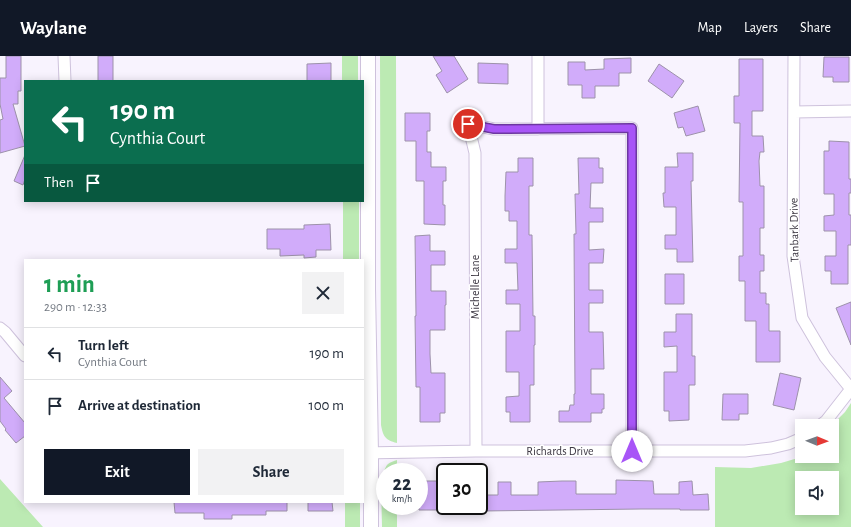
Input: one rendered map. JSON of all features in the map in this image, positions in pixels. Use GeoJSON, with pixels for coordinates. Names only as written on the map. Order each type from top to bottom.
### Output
{"type":"FeatureCollection","features":[{"type":"Feature","properties":{"kind":"street"},"geometry":{"type":"LineString","coordinates":[[64,56],[64,80]]}},
{"type":"Feature","properties":{"kind":"street"},"geometry":{"type":"LineString","coordinates":[[368,56],[366,121],[367,453],[371,527]]}},
{"type":"Feature","properties":{"kind":"street"},"geometry":{"type":"LineString","coordinates":[[538,56],[538,129],[632,128],[632,451]]}},
{"type":"Feature","properties":{"kind":"street","name":"Tanbark Drive"},"geometry":{"type":"LineString","coordinates":[[794,56],[793,256],[802,318],[825,357],[851,389]]}},
{"type":"Feature","properties":{"kind":"street"},"geometry":{"type":"LineString","coordinates":[[794,112],[851,111]]}},
{"type":"Feature","properties":{"kind":"street","name":"Michelle Lane"},"geometry":{"type":"LineString","coordinates":[[476,451],[475,153],[468,124],[494,129],[538,129]]}},
{"type":"Feature","properties":{"kind":"street"},"geometry":{"type":"LineString","coordinates":[[0,328],[21,344]]}},
{"type":"Feature","properties":{"kind":"street"},"geometry":{"type":"LineString","coordinates":[[828,419],[851,389]]}},
{"type":"Feature","properties":{"kind":"street","name":"Richards Drive"},"geometry":{"type":"LineString","coordinates":[[367,453],[476,451],[745,451],[771,448],[795,441]]}},
{"type":"Feature","properties":{"kind":"green space"},"geometry":{"type":"Polygon","coordinates":[[[342,56],[358,56],[358,80],[342,80],[342,56]]]}},
{"type":"Feature","properties":{"kind":"green space"},"geometry":{"type":"Polygon","coordinates":[[[380,56],[396,56],[397,443],[385,437],[381,425],[380,56]]]}},
{"type":"Feature","properties":{"kind":"green space"},"geometry":{"type":"Polygon","coordinates":[[[343,202],[359,202],[359,259],[343,259],[343,202]]]}},
{"type":"Feature","properties":{"kind":"green space"},"geometry":{"type":"Polygon","coordinates":[[[851,403],[851,527],[715,527],[715,467],[751,468],[795,459],[795,463],[839,463],[838,419],[851,403]]]}},
{"type":"Feature","properties":{"kind":"green space"},"geometry":{"type":"Polygon","coordinates":[[[397,460],[397,463],[390,463],[397,460]]]}},
{"type":"Feature","properties":{"kind":"green space"},"geometry":{"type":"Polygon","coordinates":[[[0,479],[43,527],[0,527],[0,479]]]}},
{"type":"Feature","properties":{"kind":"green space"},"geometry":{"type":"Polygon","coordinates":[[[345,503],[360,503],[360,527],[345,527],[345,503]]]}},
{"type":"Feature","properties":{"kind":"green space"},"geometry":{"type":"Polygon","coordinates":[[[382,515],[397,515],[397,527],[382,527],[382,515]]]}},
{"type":"Feature","properties":{"kind":"building"},"geometry":{"type":"Polygon","coordinates":[[[6,56],[21,56],[21,91],[18,91],[18,104],[13,104],[24,146],[0,153],[0,120],[3,119],[0,104],[0,78],[6,78],[6,56]]]}},
{"type":"Feature","properties":{"kind":"building"},"geometry":{"type":"Polygon","coordinates":[[[98,56],[113,56],[113,80],[98,80],[98,56]]]}},
{"type":"Feature","properties":{"kind":"building"},"geometry":{"type":"Polygon","coordinates":[[[433,56],[454,56],[468,79],[447,93],[436,75],[442,71],[433,56]]]}},
{"type":"Feature","properties":{"kind":"building"},"geometry":{"type":"Polygon","coordinates":[[[824,57],[849,57],[849,82],[833,82],[833,77],[823,77],[824,57]]]}},
{"type":"Feature","properties":{"kind":"building"},"geometry":{"type":"Polygon","coordinates":[[[631,58],[631,73],[619,73],[619,86],[595,86],[595,98],[582,98],[582,85],[568,85],[568,62],[585,62],[585,70],[604,69],[604,59],[631,58]]]}},
{"type":"Feature","properties":{"kind":"building"},"geometry":{"type":"Polygon","coordinates":[[[739,59],[763,59],[763,111],[752,111],[752,136],[763,136],[764,152],[760,152],[759,161],[760,186],[764,186],[764,228],[760,228],[760,255],[764,255],[764,271],[760,271],[760,293],[766,293],[766,304],[769,304],[769,331],[780,331],[780,362],[756,362],[756,321],[745,321],[745,281],[739,281],[739,256],[743,256],[743,202],[739,202],[740,123],[734,123],[734,96],[739,96],[739,59]]]}},
{"type":"Feature","properties":{"kind":"building"},"geometry":{"type":"Polygon","coordinates":[[[331,63],[331,80],[307,80],[307,64],[331,63]]]}},
{"type":"Feature","properties":{"kind":"building"},"geometry":{"type":"Polygon","coordinates":[[[478,63],[508,64],[508,84],[478,83],[478,63]]]}},
{"type":"Feature","properties":{"kind":"building"},"geometry":{"type":"Polygon","coordinates":[[[659,64],[684,81],[672,98],[648,81],[659,64]]]}},
{"type":"Feature","properties":{"kind":"building"},"geometry":{"type":"Polygon","coordinates":[[[698,106],[705,131],[686,136],[683,127],[678,128],[674,113],[698,106]]]}},
{"type":"Feature","properties":{"kind":"building"},"geometry":{"type":"Polygon","coordinates":[[[405,113],[430,113],[430,131],[427,131],[427,152],[431,152],[431,167],[446,167],[446,181],[443,181],[445,225],[424,224],[424,181],[416,181],[416,141],[405,141],[405,113]]]}},
{"type":"Feature","properties":{"kind":"building"},"geometry":{"type":"Polygon","coordinates":[[[829,141],[849,142],[849,179],[851,179],[851,193],[849,193],[849,215],[851,215],[851,245],[848,245],[848,284],[831,284],[831,271],[825,271],[825,256],[836,256],[836,231],[824,231],[824,216],[834,215],[834,194],[824,194],[824,151],[829,151],[829,141]]]}},
{"type":"Feature","properties":{"kind":"building"},"geometry":{"type":"Polygon","coordinates":[[[677,153],[693,153],[693,181],[691,181],[693,262],[677,262],[677,249],[665,249],[665,235],[676,235],[676,207],[664,207],[663,193],[665,193],[665,167],[678,167],[677,153]]]}},
{"type":"Feature","properties":{"kind":"building"},"geometry":{"type":"Polygon","coordinates":[[[24,157],[23,185],[14,181],[24,157]]]}},
{"type":"Feature","properties":{"kind":"building"},"geometry":{"type":"Polygon","coordinates":[[[518,158],[533,158],[533,186],[529,186],[529,235],[532,235],[533,316],[535,316],[535,345],[534,385],[530,385],[530,422],[510,422],[510,412],[506,412],[506,397],[519,396],[519,372],[506,372],[506,331],[520,331],[520,304],[506,304],[506,290],[518,290],[517,263],[505,263],[505,249],[517,249],[517,221],[509,221],[509,211],[505,211],[506,172],[518,172],[518,158]]]}},
{"type":"Feature","properties":{"kind":"building"},"geometry":{"type":"Polygon","coordinates":[[[578,158],[599,158],[599,168],[603,168],[603,183],[591,183],[590,208],[603,208],[603,222],[589,222],[589,250],[604,249],[603,263],[589,263],[589,290],[603,290],[603,303],[589,303],[589,332],[603,332],[604,369],[591,369],[591,394],[604,394],[604,409],[602,409],[602,413],[591,413],[591,422],[559,422],[559,411],[569,411],[570,405],[574,405],[575,394],[574,234],[576,234],[575,194],[579,194],[578,158]]]}},
{"type":"Feature","properties":{"kind":"building"},"geometry":{"type":"Polygon","coordinates":[[[330,224],[331,250],[316,250],[316,257],[304,258],[304,255],[280,256],[280,249],[267,249],[267,229],[304,229],[304,225],[330,224]]]}},
{"type":"Feature","properties":{"kind":"building"},"geometry":{"type":"Polygon","coordinates":[[[430,235],[430,251],[445,251],[445,265],[431,265],[431,291],[446,291],[446,305],[445,330],[430,330],[430,354],[431,373],[445,373],[445,413],[440,413],[440,422],[420,422],[420,387],[416,387],[415,236],[430,235]]]}},
{"type":"Feature","properties":{"kind":"building"},"geometry":{"type":"Polygon","coordinates":[[[665,274],[684,274],[684,304],[665,304],[665,274]]]}},
{"type":"Feature","properties":{"kind":"building"},"geometry":{"type":"Polygon","coordinates":[[[851,302],[851,345],[836,308],[851,302]]]}},
{"type":"Feature","properties":{"kind":"building"},"geometry":{"type":"Polygon","coordinates":[[[676,314],[692,314],[692,356],[695,356],[695,385],[689,385],[689,420],[669,421],[669,411],[664,411],[664,372],[677,372],[677,346],[664,347],[664,332],[676,332],[676,314]]]}},
{"type":"Feature","properties":{"kind":"building"},"geometry":{"type":"Polygon","coordinates":[[[780,373],[801,378],[794,410],[773,405],[780,373]]]}},
{"type":"Feature","properties":{"kind":"building"},"geometry":{"type":"Polygon","coordinates":[[[0,377],[12,391],[4,398],[24,422],[24,437],[16,443],[5,430],[6,429],[0,421],[0,377]]]}},
{"type":"Feature","properties":{"kind":"building"},"geometry":{"type":"Polygon","coordinates":[[[723,394],[748,394],[748,414],[739,414],[739,420],[722,420],[723,394]]]}},
{"type":"Feature","properties":{"kind":"building"},"geometry":{"type":"Polygon","coordinates":[[[616,480],[653,481],[654,494],[679,494],[679,482],[692,481],[693,495],[708,494],[709,510],[641,509],[488,511],[488,495],[498,495],[498,482],[511,482],[511,495],[538,495],[538,482],[562,481],[576,481],[576,494],[616,494],[616,480]]]}},
{"type":"Feature","properties":{"kind":"building"},"geometry":{"type":"Polygon","coordinates":[[[428,481],[436,481],[436,510],[428,510],[428,481]]]}},
{"type":"Feature","properties":{"kind":"building"},"geometry":{"type":"Polygon","coordinates":[[[174,503],[287,503],[287,511],[266,511],[266,515],[232,515],[232,519],[204,519],[204,513],[175,513],[174,503]]]}},
{"type":"Feature","properties":{"kind":"building"},"geometry":{"type":"Polygon","coordinates":[[[308,503],[332,503],[333,511],[308,511],[308,503]]]}},
{"type":"Feature","properties":{"kind":"route"},"geometry":{"type":"LineString","coordinates":[[468,124],[494,129],[632,128],[632,451]]}}]}
